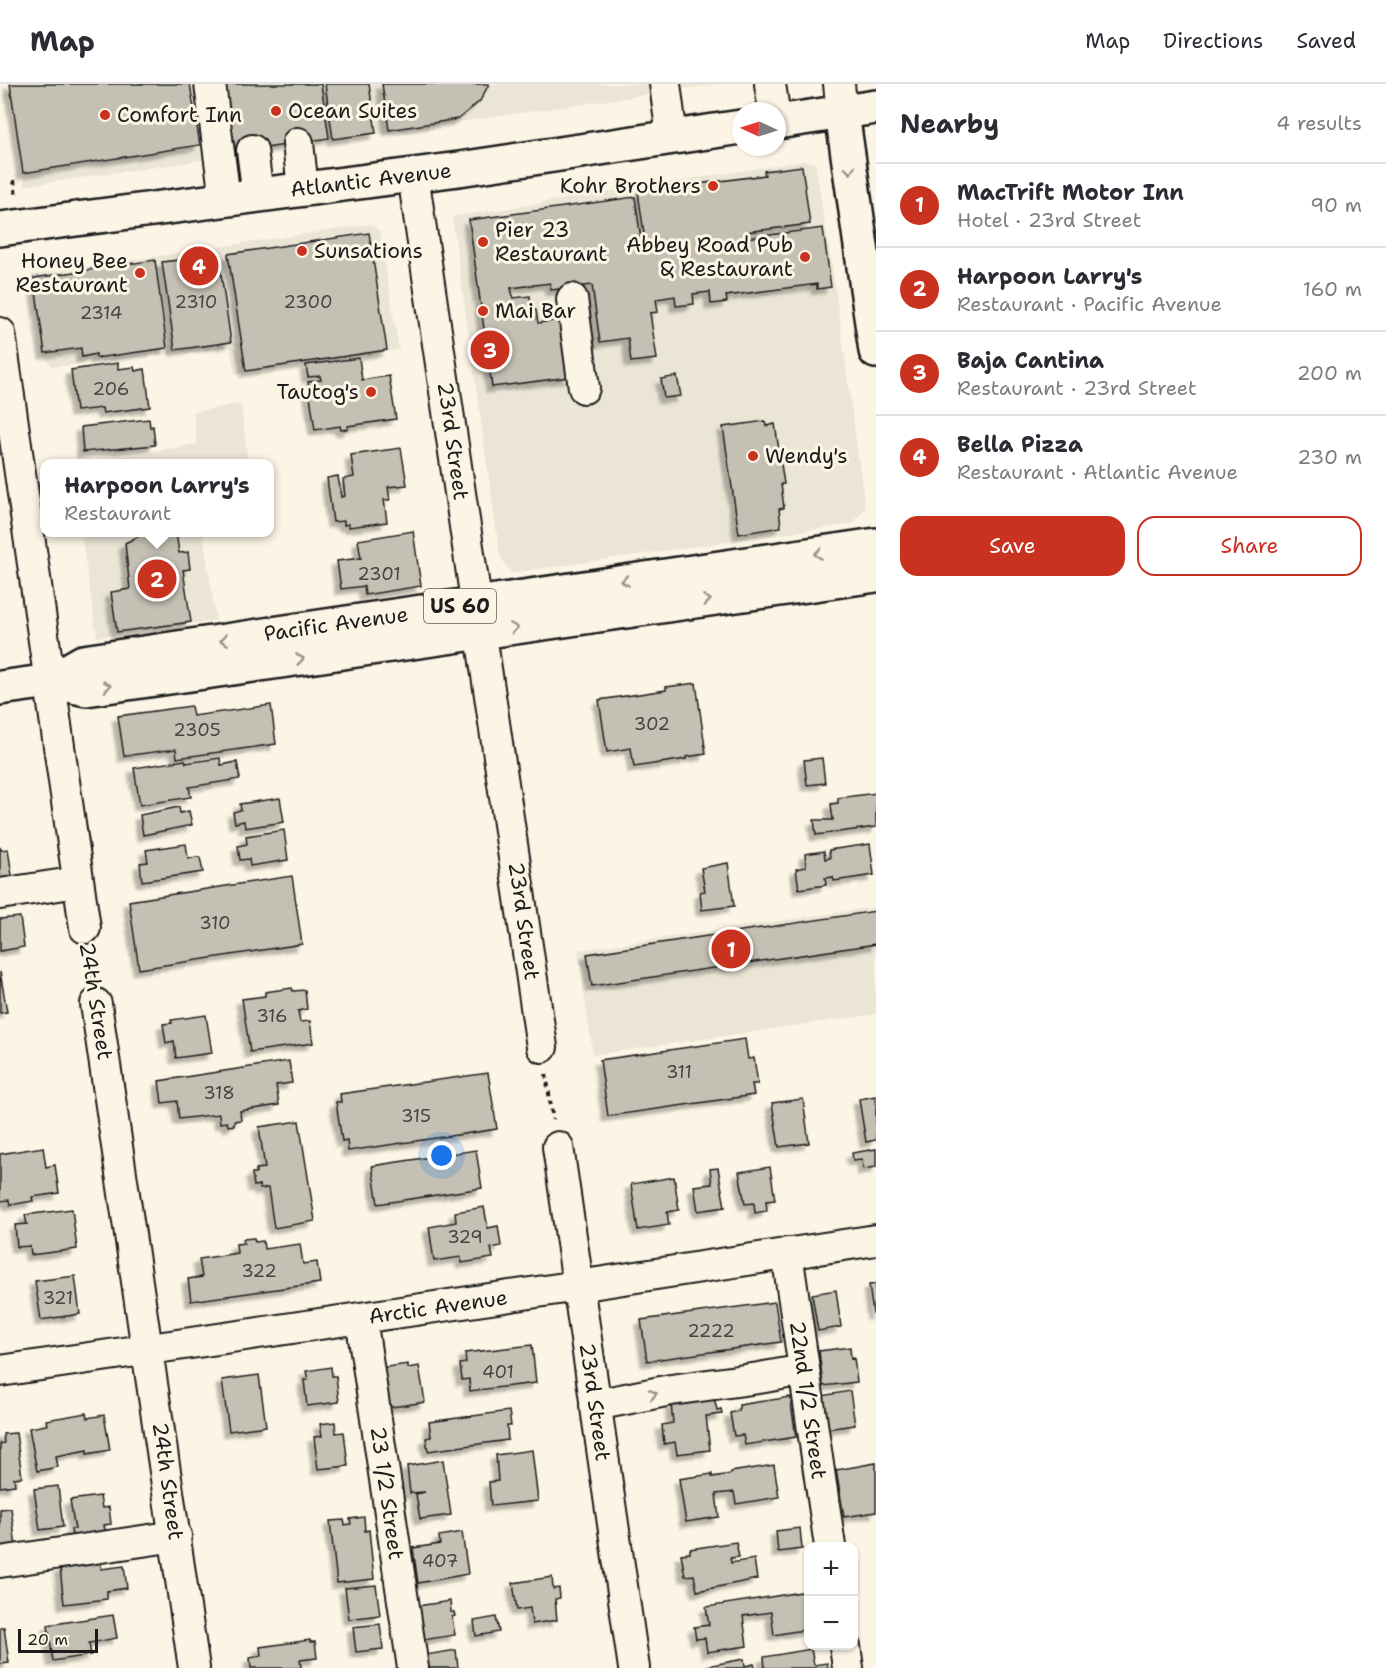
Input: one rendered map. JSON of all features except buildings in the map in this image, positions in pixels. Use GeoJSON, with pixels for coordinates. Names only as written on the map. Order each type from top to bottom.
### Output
{"type":"FeatureCollection","features":[{"type":"Feature","properties":{"kind":"main road"},"geometry":{"type":"LineString","coordinates":[[840,98],[876,351]]}},
{"type":"Feature","properties":{"kind":"main road"},"geometry":{"type":"LineString","coordinates":[[786,119],[840,98],[876,107]]}},
{"type":"Feature","properties":{"kind":"main road","name":"Atlantic Avenue"},"geometry":{"type":"LineString","coordinates":[[0,228],[413,175],[732,128]]}},
{"type":"Feature","properties":{"kind":"main road","name":"Pacific Avenue"},"geometry":{"type":"LineString","coordinates":[[479,618],[876,545]]}},
{"type":"Feature","properties":{"kind":"main road","name":"Pacific Avenue"},"geometry":{"type":"LineString","coordinates":[[0,688],[50,681],[82,662],[876,575]]}},
{"type":"Feature","properties":{"kind":"street"},"geometry":{"type":"LineString","coordinates":[[210,84],[225,199]]}},
{"type":"Feature","properties":{"kind":"street"},"geometry":{"type":"LineString","coordinates":[[665,84],[672,137]]}},
{"type":"Feature","properties":{"kind":"street"},"geometry":{"type":"LineString","coordinates":[[770,84],[773,102]]}},
{"type":"Feature","properties":{"kind":"street"},"geometry":{"type":"LineString","coordinates":[[298,143],[303,189]]}},
{"type":"Feature","properties":{"kind":"street"},"geometry":{"type":"LineString","coordinates":[[252,150],[258,195]]}},
{"type":"Feature","properties":{"kind":"street","name":"23rd Street"},"geometry":{"type":"LineString","coordinates":[[413,175],[542,1047]]}},
{"type":"Feature","properties":{"kind":"street"},"geometry":{"type":"LineString","coordinates":[[572,299],[584,388]]}},
{"type":"Feature","properties":{"kind":"street","name":"24th Street"},"geometry":{"type":"LineString","coordinates":[[0,333],[85,928]]}},
{"type":"Feature","properties":{"kind":"street"},"geometry":{"type":"LineString","coordinates":[[0,894],[78,882]]}},
{"type":"Feature","properties":{"kind":"street","name":"24th Street"},"geometry":{"type":"LineString","coordinates":[[96,1004],[194,1668]]}},
{"type":"Feature","properties":{"kind":"street","name":"23rd Street"},"geometry":{"type":"LineString","coordinates":[[558,1147],[634,1668]]}},
{"type":"Feature","properties":{"kind":"street","name":"Arctic Avenue"},"geometry":{"type":"LineString","coordinates":[[0,1371],[876,1240]]}},
{"type":"Feature","properties":{"kind":"street","name":"22nd 1/2 Street"},"geometry":{"type":"LineString","coordinates":[[787,1253],[829,1542]]}},
{"type":"Feature","properties":{"kind":"street","name":"23 1/2 Street"},"geometry":{"type":"LineString","coordinates":[[361,1318],[413,1668]]}},
{"type":"Feature","properties":{"kind":"street"},"geometry":{"type":"LineString","coordinates":[[595,1406],[671,1390],[804,1370]]}},
{"type":"Feature","properties":{"kind":"street"},"geometry":{"type":"LineString","coordinates":[[0,1562],[176,1536]]}},
{"type":"Feature","properties":{"kind":"street"},"geometry":{"type":"LineString","coordinates":[[846,1650],[848,1668]]}},
{"type":"Feature","properties":{"kind":"path"},"geometry":{"type":"LineString","coordinates":[[14,180],[16,197]]}},
{"type":"Feature","properties":{"kind":"path","name":"24th Street"},"geometry":{"type":"LineString","coordinates":[[85,928],[96,1004]]}},
{"type":"Feature","properties":{"kind":"path"},"geometry":{"type":"LineString","coordinates":[[542,1047],[558,1147]]}},
{"type":"Feature","properties":{"kind":"shaded area"},"geometry":{"type":"Polygon","coordinates":[[[10,84],[718,84],[25,186],[10,84]]]}},
{"type":"Feature","properties":{"kind":"shaded area"},"geometry":{"type":"Polygon","coordinates":[[[803,161],[815,163],[835,285],[865,508],[852,524],[511,573],[500,556],[452,217],[803,161]]]}},
{"type":"Feature","properties":{"kind":"shaded area"},"geometry":{"type":"Polygon","coordinates":[[[371,224],[380,232],[399,350],[235,374],[230,347],[52,367],[44,355],[31,275],[371,224]]]}},
{"type":"Feature","properties":{"kind":"shaded area"},"geometry":{"type":"Polygon","coordinates":[[[241,404],[248,459],[105,459],[197,444],[193,412],[241,404]]]}},
{"type":"Feature","properties":{"kind":"shaded area"},"geometry":{"type":"Polygon","coordinates":[[[82,537],[204,537],[216,620],[97,637],[82,537]]]}},
{"type":"Feature","properties":{"kind":"shaded area"},"geometry":{"type":"Polygon","coordinates":[[[876,907],[876,1014],[593,1055],[578,950],[876,907]]]}},
{"type":"Feature","properties":{"kind":"place","name":"Ocean Suites"},"geometry":{"type":"Point","coordinates":[276,111]}},
{"type":"Feature","properties":{"kind":"place","name":"Comfort Inn"},"geometry":{"type":"Point","coordinates":[105,115]}},
{"type":"Feature","properties":{"kind":"place","name":"Kohr Brothers"},"geometry":{"type":"Point","coordinates":[713,186]}},
{"type":"Feature","properties":{"kind":"place","name":"Pier 23 Restaurant"},"geometry":{"type":"Point","coordinates":[483,242]}},
{"type":"Feature","properties":{"kind":"place","name":"Sunsations"},"geometry":{"type":"Point","coordinates":[302,251]}},
{"type":"Feature","properties":{"kind":"place","name":"Abbey Road Pub & Restaurant"},"geometry":{"type":"Point","coordinates":[805,257]}},
{"type":"Feature","properties":{"kind":"place","name":"Bella Pizza"},"geometry":{"type":"Point","coordinates":[199,266]}},
{"type":"Feature","properties":{"kind":"place","name":"Honey Bee Restaurant"},"geometry":{"type":"Point","coordinates":[140,273]}},
{"type":"Feature","properties":{"kind":"place","name":"Mai Bar"},"geometry":{"type":"Point","coordinates":[483,311]}},
{"type":"Feature","properties":{"kind":"place","name":"Baja Cantina"},"geometry":{"type":"Point","coordinates":[490,350]}},
{"type":"Feature","properties":{"kind":"place","name":"Tautog's"},"geometry":{"type":"Point","coordinates":[371,392]}},
{"type":"Feature","properties":{"kind":"place","name":"Wendy's"},"geometry":{"type":"Point","coordinates":[753,456]}},
{"type":"Feature","properties":{"kind":"place","name":"Harpoon Larry's"},"geometry":{"type":"Point","coordinates":[157,579]}},
{"type":"Feature","properties":{"kind":"place","name":"MacTrift Motor Inn"},"geometry":{"type":"Point","coordinates":[731,949]}}]}
